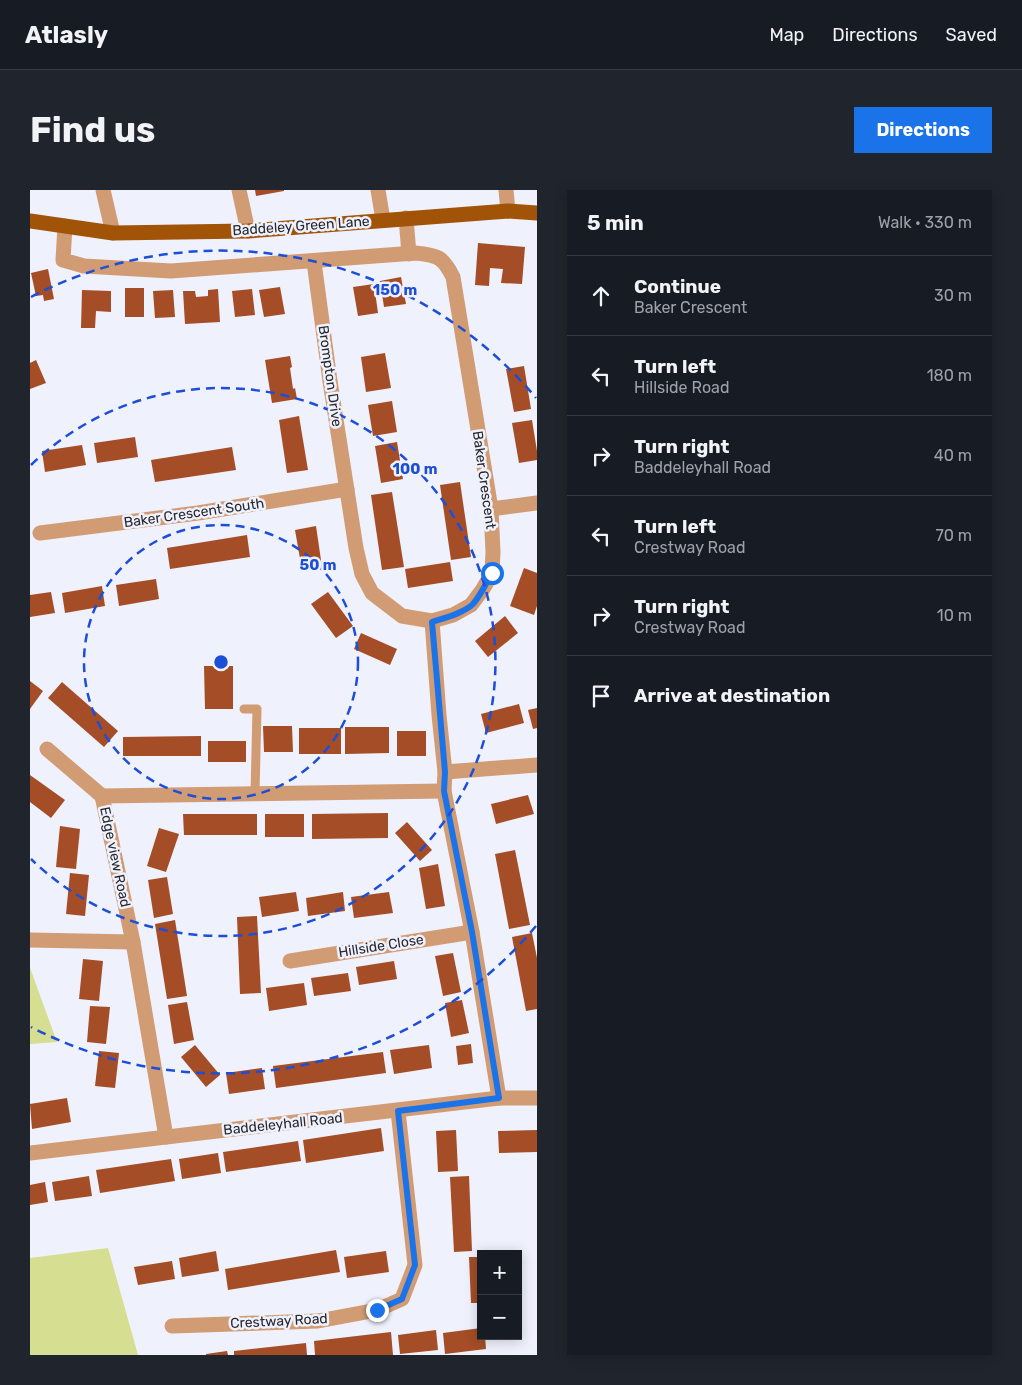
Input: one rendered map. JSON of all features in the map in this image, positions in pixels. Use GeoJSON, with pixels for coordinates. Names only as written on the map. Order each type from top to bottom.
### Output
{"type":"FeatureCollection","features":[{"type":"Feature","properties":{"kind":"main road","name":"Baddeley Green Lane"},"geometry":{"type":"LineString","coordinates":[[30,221],[113,232],[248,230],[508,211],[537,213]]}},
{"type":"Feature","properties":{"kind":"street"},"geometry":{"type":"LineString","coordinates":[[103,190],[113,232]]}},
{"type":"Feature","properties":{"kind":"street"},"geometry":{"type":"LineString","coordinates":[[239,190],[248,230]]}},
{"type":"Feature","properties":{"kind":"street"},"geometry":{"type":"LineString","coordinates":[[378,190],[384,220]]}},
{"type":"Feature","properties":{"kind":"street"},"geometry":{"type":"LineString","coordinates":[[506,190],[508,211]]}},
{"type":"Feature","properties":{"kind":"street"},"geometry":{"type":"LineString","coordinates":[[65,226],[64,260],[84,266],[171,271],[409,254],[406,218]]}},
{"type":"Feature","properties":{"kind":"street","name":"Baker Crescent"},"geometry":{"type":"LineString","coordinates":[[409,254],[432,255],[446,264],[453,278],[491,509],[492,573],[488,581],[471,605],[453,615],[432,622]]}},
{"type":"Feature","properties":{"kind":"street","name":"Brompton Drive"},"geometry":{"type":"LineString","coordinates":[[314,262],[347,489]]}},
{"type":"Feature","properties":{"kind":"street"},"geometry":{"type":"LineString","coordinates":[[347,489],[362,574],[372,593],[402,616],[432,622],[445,772],[444,791],[472,932],[499,1098]]}},
{"type":"Feature","properties":{"kind":"street","name":"Baker Crescent South"},"geometry":{"type":"LineString","coordinates":[[40,533],[198,514],[347,489]]}},
{"type":"Feature","properties":{"kind":"street"},"geometry":{"type":"LineString","coordinates":[[491,509],[537,503]]}},
{"type":"Feature","properties":{"kind":"street"},"geometry":{"type":"LineString","coordinates":[[47,749],[102,796]]}},
{"type":"Feature","properties":{"kind":"street"},"geometry":{"type":"LineString","coordinates":[[445,772],[537,765]]}},
{"type":"Feature","properties":{"kind":"street","name":"Edge view Road"},"geometry":{"type":"LineString","coordinates":[[166,1137],[132,942],[102,796],[444,791]]}},
{"type":"Feature","properties":{"kind":"street","name":"Hillside Close"},"geometry":{"type":"LineString","coordinates":[[290,961],[472,932]]}},
{"type":"Feature","properties":{"kind":"street"},"geometry":{"type":"LineString","coordinates":[[30,940],[132,942]]}},
{"type":"Feature","properties":{"kind":"street","name":"Baddeleyhall Road"},"geometry":{"type":"LineString","coordinates":[[30,1153],[499,1098],[537,1098]]}},
{"type":"Feature","properties":{"kind":"street","name":"Crestway Road"},"geometry":{"type":"LineString","coordinates":[[172,1326],[318,1321],[377,1310],[402,1299],[415,1265],[398,1111]]}},
{"type":"Feature","properties":{"kind":"lane"},"geometry":{"type":"LineString","coordinates":[[244,709],[257,709],[255,794]]}},
{"type":"Feature","properties":{"kind":"green space"},"geometry":{"type":"Polygon","coordinates":[[[30,968],[57,1042],[30,1044],[30,968]]]}},
{"type":"Feature","properties":{"kind":"green space"},"geometry":{"type":"Polygon","coordinates":[[[108,1248],[138,1355],[30,1355],[30,1258],[108,1248]]]}},
{"type":"Feature","properties":{"kind":"building"},"geometry":{"type":"Polygon","coordinates":[[[255,190],[284,190],[284,191],[256,196],[255,190]]]}},
{"type":"Feature","properties":{"kind":"building"},"geometry":{"type":"Polygon","coordinates":[[[478,243],[525,247],[522,284],[501,283],[503,269],[490,268],[489,286],[475,285],[478,243]]]}},
{"type":"Feature","properties":{"kind":"building"},"geometry":{"type":"Polygon","coordinates":[[[48,269],[54,299],[44,301],[43,295],[36,296],[31,273],[48,269]]]}},
{"type":"Feature","properties":{"kind":"building"},"geometry":{"type":"Polygon","coordinates":[[[401,277],[406,304],[384,307],[380,281],[401,277]]]}},
{"type":"Feature","properties":{"kind":"building"},"geometry":{"type":"Polygon","coordinates":[[[374,284],[378,313],[358,316],[353,287],[374,284]]]}},
{"type":"Feature","properties":{"kind":"building"},"geometry":{"type":"Polygon","coordinates":[[[280,287],[285,314],[264,317],[259,290],[280,287]]]}},
{"type":"Feature","properties":{"kind":"building"},"geometry":{"type":"Polygon","coordinates":[[[125,288],[144,288],[144,317],[125,317],[125,288]]]}},
{"type":"Feature","properties":{"kind":"building"},"geometry":{"type":"Polygon","coordinates":[[[218,289],[220,322],[185,324],[183,291],[195,291],[196,297],[208,296],[208,290],[218,289]]]}},
{"type":"Feature","properties":{"kind":"building"},"geometry":{"type":"Polygon","coordinates":[[[252,289],[255,315],[235,317],[232,291],[252,289]]]}},
{"type":"Feature","properties":{"kind":"building"},"geometry":{"type":"Polygon","coordinates":[[[82,290],[111,291],[111,312],[96,311],[95,328],[81,328],[82,290]]]}},
{"type":"Feature","properties":{"kind":"building"},"geometry":{"type":"Polygon","coordinates":[[[173,290],[175,317],[155,318],[153,291],[173,290]]]}},
{"type":"Feature","properties":{"kind":"building"},"geometry":{"type":"Polygon","coordinates":[[[385,353],[391,388],[366,392],[361,357],[385,353]]]}},
{"type":"Feature","properties":{"kind":"building"},"geometry":{"type":"Polygon","coordinates":[[[290,356],[293,389],[295,388],[297,399],[272,403],[265,360],[290,356]]]}},
{"type":"Feature","properties":{"kind":"building"},"geometry":{"type":"Polygon","coordinates":[[[36,360],[46,383],[30,389],[30,363],[36,360]]]}},
{"type":"Feature","properties":{"kind":"building"},"geometry":{"type":"Polygon","coordinates":[[[524,366],[531,409],[514,412],[506,369],[524,366]]]}},
{"type":"Feature","properties":{"kind":"building"},"geometry":{"type":"Polygon","coordinates":[[[392,401],[397,432],[373,436],[368,405],[392,401]]]}},
{"type":"Feature","properties":{"kind":"building"},"geometry":{"type":"Polygon","coordinates":[[[299,416],[308,470],[287,473],[279,420],[299,416]]]}},
{"type":"Feature","properties":{"kind":"building"},"geometry":{"type":"Polygon","coordinates":[[[532,420],[537,460],[519,463],[512,423],[532,420]]]}},
{"type":"Feature","properties":{"kind":"building"},"geometry":{"type":"Polygon","coordinates":[[[135,437],[138,457],[97,463],[94,443],[135,437]]]}},
{"type":"Feature","properties":{"kind":"building"},"geometry":{"type":"Polygon","coordinates":[[[397,442],[403,479],[381,483],[375,446],[397,442]]]}},
{"type":"Feature","properties":{"kind":"building"},"geometry":{"type":"Polygon","coordinates":[[[82,445],[86,465],[45,472],[42,451],[82,445]]]}},
{"type":"Feature","properties":{"kind":"building"},"geometry":{"type":"Polygon","coordinates":[[[232,447],[236,470],[155,482],[151,460],[232,447]]]}},
{"type":"Feature","properties":{"kind":"building"},"geometry":{"type":"Polygon","coordinates":[[[460,482],[471,557],[451,560],[440,485],[460,482]]]}},
{"type":"Feature","properties":{"kind":"building"},"geometry":{"type":"Polygon","coordinates":[[[392,492],[404,567],[382,570],[371,495],[392,492]]]}},
{"type":"Feature","properties":{"kind":"building"},"geometry":{"type":"Polygon","coordinates":[[[316,526],[322,567],[302,570],[295,530],[316,526]]]}},
{"type":"Feature","properties":{"kind":"building"},"geometry":{"type":"Polygon","coordinates":[[[247,535],[250,557],[170,569],[167,548],[247,535]]]}},
{"type":"Feature","properties":{"kind":"building"},"geometry":{"type":"Polygon","coordinates":[[[450,562],[453,581],[408,588],[405,569],[450,562]]]}},
{"type":"Feature","properties":{"kind":"building"},"geometry":{"type":"Polygon","coordinates":[[[524,568],[537,573],[537,606],[534,615],[510,606],[524,568]]]}},
{"type":"Feature","properties":{"kind":"building"},"geometry":{"type":"Polygon","coordinates":[[[156,579],[159,599],[119,606],[116,585],[156,579]]]}},
{"type":"Feature","properties":{"kind":"building"},"geometry":{"type":"Polygon","coordinates":[[[102,586],[105,606],[65,613],[62,593],[102,586]]]}},
{"type":"Feature","properties":{"kind":"building"},"geometry":{"type":"Polygon","coordinates":[[[51,592],[55,613],[30,617],[30,595],[51,592]]]}},
{"type":"Feature","properties":{"kind":"building"},"geometry":{"type":"Polygon","coordinates":[[[328,592],[353,626],[336,638],[311,604],[328,592]]]}},
{"type":"Feature","properties":{"kind":"building"},"geometry":{"type":"Polygon","coordinates":[[[505,616],[518,633],[488,657],[475,641],[505,616]]]}},
{"type":"Feature","properties":{"kind":"building"},"geometry":{"type":"Polygon","coordinates":[[[361,633],[397,649],[390,665],[354,649],[361,633]]]}},
{"type":"Feature","properties":{"kind":"building"},"geometry":{"type":"Polygon","coordinates":[[[204,666],[233,666],[233,709],[205,709],[204,666]]]}},
{"type":"Feature","properties":{"kind":"building"},"geometry":{"type":"Polygon","coordinates":[[[30,681],[43,691],[30,709],[30,681]]]}},
{"type":"Feature","properties":{"kind":"building"},"geometry":{"type":"Polygon","coordinates":[[[62,682],[118,731],[104,747],[48,698],[62,682]]]}},
{"type":"Feature","properties":{"kind":"building"},"geometry":{"type":"Polygon","coordinates":[[[519,704],[524,723],[486,733],[481,714],[519,704]]]}},
{"type":"Feature","properties":{"kind":"building"},"geometry":{"type":"Polygon","coordinates":[[[537,708],[537,728],[533,729],[528,710],[537,708]]]}},
{"type":"Feature","properties":{"kind":"building"},"geometry":{"type":"Polygon","coordinates":[[[263,726],[292,726],[293,752],[264,752],[263,726]]]}},
{"type":"Feature","properties":{"kind":"building"},"geometry":{"type":"Polygon","coordinates":[[[345,727],[389,727],[389,753],[345,754],[345,727]]]}},
{"type":"Feature","properties":{"kind":"building"},"geometry":{"type":"Polygon","coordinates":[[[299,728],[341,728],[341,754],[299,754],[299,728]]]}},
{"type":"Feature","properties":{"kind":"building"},"geometry":{"type":"Polygon","coordinates":[[[397,731],[426,731],[426,756],[397,756],[397,731]]]}},
{"type":"Feature","properties":{"kind":"building"},"geometry":{"type":"Polygon","coordinates":[[[201,736],[201,756],[123,756],[123,737],[201,736]]]}},
{"type":"Feature","properties":{"kind":"building"},"geometry":{"type":"Polygon","coordinates":[[[208,741],[246,741],[246,762],[208,762],[208,741]]]}},
{"type":"Feature","properties":{"kind":"building"},"geometry":{"type":"Polygon","coordinates":[[[30,775],[65,800],[51,818],[30,802],[30,775]]]}},
{"type":"Feature","properties":{"kind":"building"},"geometry":{"type":"Polygon","coordinates":[[[528,795],[534,814],[496,824],[491,804],[528,795]]]}},
{"type":"Feature","properties":{"kind":"building"},"geometry":{"type":"Polygon","coordinates":[[[388,813],[388,838],[312,839],[312,814],[388,813]]]}},
{"type":"Feature","properties":{"kind":"building"},"geometry":{"type":"Polygon","coordinates":[[[183,814],[257,814],[257,835],[184,835],[183,814]]]}},
{"type":"Feature","properties":{"kind":"building"},"geometry":{"type":"Polygon","coordinates":[[[265,814],[304,814],[304,837],[265,837],[265,814]]]}},
{"type":"Feature","properties":{"kind":"building"},"geometry":{"type":"Polygon","coordinates":[[[407,822],[432,850],[420,861],[395,833],[407,822]]]}},
{"type":"Feature","properties":{"kind":"building"},"geometry":{"type":"Polygon","coordinates":[[[60,826],[80,829],[76,869],[56,867],[60,826]]]}},
{"type":"Feature","properties":{"kind":"building"},"geometry":{"type":"Polygon","coordinates":[[[159,828],[179,834],[166,872],[147,866],[159,828]]]}},
{"type":"Feature","properties":{"kind":"building"},"geometry":{"type":"Polygon","coordinates":[[[515,850],[530,925],[509,929],[495,854],[515,850]]]}},
{"type":"Feature","properties":{"kind":"building"},"geometry":{"type":"Polygon","coordinates":[[[438,864],[445,906],[426,909],[419,868],[438,864]]]}},
{"type":"Feature","properties":{"kind":"building"},"geometry":{"type":"Polygon","coordinates":[[[70,873],[89,875],[85,916],[66,914],[70,873]]]}},
{"type":"Feature","properties":{"kind":"building"},"geometry":{"type":"Polygon","coordinates":[[[167,877],[173,914],[154,918],[148,880],[167,877]]]}},
{"type":"Feature","properties":{"kind":"building"},"geometry":{"type":"Polygon","coordinates":[[[296,892],[299,911],[262,917],[259,897],[296,892]]]}},
{"type":"Feature","properties":{"kind":"building"},"geometry":{"type":"Polygon","coordinates":[[[343,892],[345,911],[308,916],[306,898],[343,892]]]}},
{"type":"Feature","properties":{"kind":"building"},"geometry":{"type":"Polygon","coordinates":[[[389,892],[393,913],[354,918],[351,897],[389,892]]]}},
{"type":"Feature","properties":{"kind":"building"},"geometry":{"type":"Polygon","coordinates":[[[257,916],[261,993],[240,994],[237,917],[257,916]]]}},
{"type":"Feature","properties":{"kind":"building"},"geometry":{"type":"Polygon","coordinates":[[[175,920],[187,996],[167,999],[155,924],[175,920]]]}},
{"type":"Feature","properties":{"kind":"building"},"geometry":{"type":"Polygon","coordinates":[[[532,933],[537,958],[537,1009],[526,1011],[512,937],[532,933]]]}},
{"type":"Feature","properties":{"kind":"building"},"geometry":{"type":"Polygon","coordinates":[[[453,953],[461,992],[443,996],[435,956],[453,953]]]}},
{"type":"Feature","properties":{"kind":"building"},"geometry":{"type":"Polygon","coordinates":[[[83,959],[103,961],[99,1001],[79,999],[83,959]]]}},
{"type":"Feature","properties":{"kind":"building"},"geometry":{"type":"Polygon","coordinates":[[[394,961],[397,979],[359,985],[356,967],[394,961]]]}},
{"type":"Feature","properties":{"kind":"building"},"geometry":{"type":"Polygon","coordinates":[[[348,973],[351,991],[314,996],[311,978],[348,973]]]}},
{"type":"Feature","properties":{"kind":"building"},"geometry":{"type":"Polygon","coordinates":[[[304,983],[307,1005],[269,1011],[266,988],[304,983]]]}},
{"type":"Feature","properties":{"kind":"building"},"geometry":{"type":"Polygon","coordinates":[[[462,1000],[469,1033],[451,1037],[445,1003],[462,1000]]]}},
{"type":"Feature","properties":{"kind":"building"},"geometry":{"type":"Polygon","coordinates":[[[187,1002],[194,1040],[174,1044],[168,1005],[187,1002]]]}},
{"type":"Feature","properties":{"kind":"building"},"geometry":{"type":"Polygon","coordinates":[[[90,1006],[110,1007],[106,1044],[87,1042],[90,1006]]]}},
{"type":"Feature","properties":{"kind":"building"},"geometry":{"type":"Polygon","coordinates":[[[471,1044],[473,1063],[458,1065],[456,1046],[471,1044]]]}},
{"type":"Feature","properties":{"kind":"building"},"geometry":{"type":"Polygon","coordinates":[[[195,1045],[220,1075],[206,1087],[181,1057],[195,1045]]]}},
{"type":"Feature","properties":{"kind":"building"},"geometry":{"type":"Polygon","coordinates":[[[429,1045],[432,1068],[394,1074],[390,1050],[429,1045]]]}},
{"type":"Feature","properties":{"kind":"building"},"geometry":{"type":"Polygon","coordinates":[[[99,1051],[119,1053],[115,1088],[95,1086],[99,1051]]]}},
{"type":"Feature","properties":{"kind":"building"},"geometry":{"type":"Polygon","coordinates":[[[383,1052],[386,1073],[276,1088],[273,1066],[383,1052]]]}},
{"type":"Feature","properties":{"kind":"building"},"geometry":{"type":"Polygon","coordinates":[[[262,1068],[265,1089],[229,1094],[226,1073],[262,1068]]]}},
{"type":"Feature","properties":{"kind":"building"},"geometry":{"type":"Polygon","coordinates":[[[67,1098],[71,1122],[32,1129],[30,1104],[67,1098]]]}},
{"type":"Feature","properties":{"kind":"building"},"geometry":{"type":"Polygon","coordinates":[[[381,1128],[384,1151],[306,1163],[303,1140],[381,1128]]]}},
{"type":"Feature","properties":{"kind":"building"},"geometry":{"type":"Polygon","coordinates":[[[456,1130],[458,1171],[438,1172],[436,1131],[456,1130]]]}},
{"type":"Feature","properties":{"kind":"building"},"geometry":{"type":"Polygon","coordinates":[[[537,1130],[537,1152],[499,1153],[498,1131],[537,1130]]]}},
{"type":"Feature","properties":{"kind":"building"},"geometry":{"type":"Polygon","coordinates":[[[298,1141],[301,1161],[226,1172],[223,1152],[298,1141]]]}},
{"type":"Feature","properties":{"kind":"building"},"geometry":{"type":"Polygon","coordinates":[[[218,1153],[221,1173],[182,1179],[179,1159],[218,1153]]]}},
{"type":"Feature","properties":{"kind":"building"},"geometry":{"type":"Polygon","coordinates":[[[171,1159],[175,1181],[100,1193],[96,1170],[171,1159]]]}},
{"type":"Feature","properties":{"kind":"building"},"geometry":{"type":"Polygon","coordinates":[[[89,1176],[92,1196],[55,1201],[52,1182],[89,1176]]]}},
{"type":"Feature","properties":{"kind":"building"},"geometry":{"type":"Polygon","coordinates":[[[469,1176],[472,1251],[454,1252],[450,1177],[469,1176]]]}},
{"type":"Feature","properties":{"kind":"building"},"geometry":{"type":"Polygon","coordinates":[[[45,1182],[48,1202],[30,1205],[30,1185],[45,1182]]]}},
{"type":"Feature","properties":{"kind":"building"},"geometry":{"type":"Polygon","coordinates":[[[336,1250],[340,1272],[228,1290],[225,1269],[336,1250]]]}},
{"type":"Feature","properties":{"kind":"building"},"geometry":{"type":"Polygon","coordinates":[[[216,1251],[219,1271],[182,1277],[179,1258],[216,1251]]]}},
{"type":"Feature","properties":{"kind":"building"},"geometry":{"type":"Polygon","coordinates":[[[386,1251],[389,1272],[347,1278],[344,1257],[386,1251]]]}},
{"type":"Feature","properties":{"kind":"building"},"geometry":{"type":"Polygon","coordinates":[[[469,1257],[477,1257],[477,1303],[471,1303],[469,1257]]]}},
{"type":"Feature","properties":{"kind":"building"},"geometry":{"type":"Polygon","coordinates":[[[172,1261],[175,1279],[138,1285],[134,1267],[172,1261]]]}},
{"type":"Feature","properties":{"kind":"building"},"geometry":{"type":"Polygon","coordinates":[[[477,1329],[477,1340],[485,1340],[486,1349],[445,1354],[443,1333],[477,1329]]]}},
{"type":"Feature","properties":{"kind":"building"},"geometry":{"type":"Polygon","coordinates":[[[436,1330],[438,1350],[400,1354],[398,1335],[436,1330]]]}},
{"type":"Feature","properties":{"kind":"building"},"geometry":{"type":"Polygon","coordinates":[[[391,1332],[393,1355],[315,1355],[314,1341],[391,1332]]]}},
{"type":"Feature","properties":{"kind":"building"},"geometry":{"type":"Polygon","coordinates":[[[306,1343],[307,1355],[234,1355],[234,1351],[306,1343]]]}},
{"type":"Feature","properties":{"kind":"building"},"geometry":{"type":"Polygon","coordinates":[[[227,1351],[228,1355],[206,1355],[206,1354],[227,1351]]]}},
{"type":"Feature","properties":{"kind":"route"},"geometry":{"type":"LineString","coordinates":[[377,1310],[402,1299],[415,1265],[398,1111],[499,1098],[472,932],[444,791],[445,772],[432,622],[453,615],[471,605],[492,573]]}}]}
